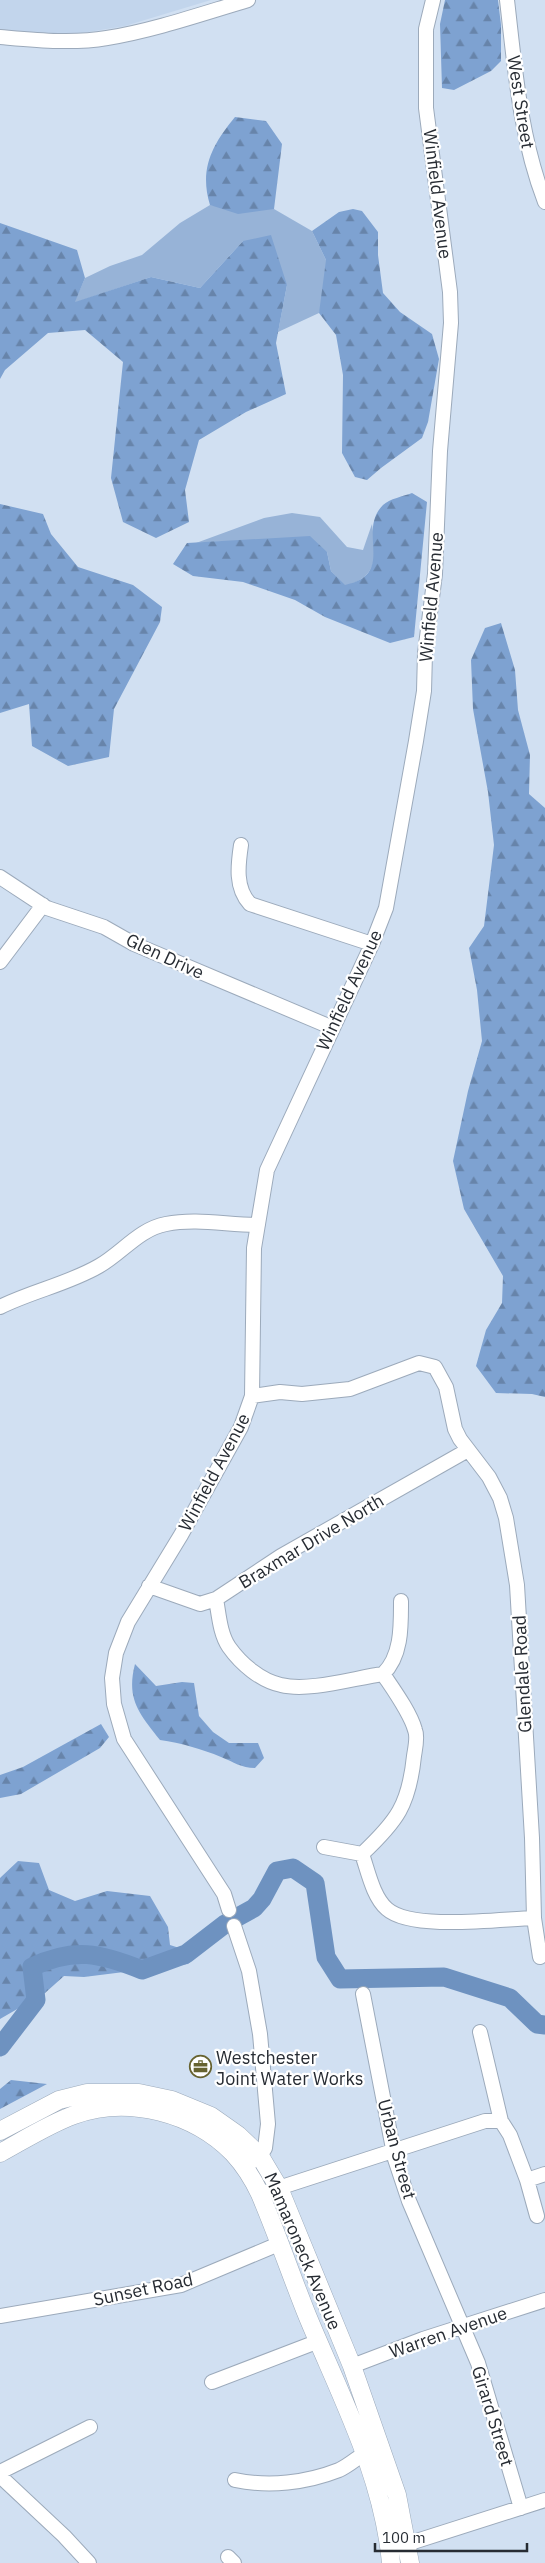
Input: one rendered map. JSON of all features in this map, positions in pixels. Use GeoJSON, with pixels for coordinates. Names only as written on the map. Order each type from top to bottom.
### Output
{"type":"FeatureCollection","features":[{"type":"Feature","properties":{"kind":"main road","name":"Mamaroneck Avenue"},"geometry":{"type":"LineString","coordinates":[[0,2131],[59,2100],[87,2093],[139,2093],[172,2100],[211,2116],[238,2135],[260,2156],[279,2188],[352,2366],[397,2495],[410,2563]]}},
{"type":"Feature","properties":{"kind":"main road","name":"Mamaroneck Avenue"},"geometry":{"type":"LineString","coordinates":[[0,2153],[75,2114],[117,2106],[140,2107],[161,2112],[203,2129],[234,2154],[260,2194],[365,2453],[380,2498],[391,2563]]}},
{"type":"Feature","properties":{"kind":"street"},"geometry":{"type":"LineString","coordinates":[[0,37],[47,41],[106,38],[172,23],[248,0]]}},
{"type":"Feature","properties":{"kind":"street","name":"Winfield Avenue"},"geometry":{"type":"LineString","coordinates":[[229,1910],[224,1894],[124,1739],[114,1704],[112,1678],[116,1653],[128,1622],[140,1605],[149,1586],[215,1475],[241,1427],[252,1396],[254,1248],[267,1170],[372,944],[386,908],[424,691],[425,653],[436,574],[440,451],[451,323],[450,292],[426,108],[426,29],[433,0]]}},
{"type":"Feature","properties":{"kind":"street","name":"West Street"},"geometry":{"type":"LineString","coordinates":[[507,0],[523,131],[534,172],[545,202]]}},
{"type":"Feature","properties":{"kind":"street"},"geometry":{"type":"LineString","coordinates":[[241,845],[240,886],[244,899],[250,904],[372,944]]}},
{"type":"Feature","properties":{"kind":"street","name":"Glen Drive"},"geometry":{"type":"LineString","coordinates":[[0,877],[43,905],[104,926],[143,948],[333,1028]]}},
{"type":"Feature","properties":{"kind":"street"},"geometry":{"type":"LineString","coordinates":[[0,962],[43,905]]}},
{"type":"Feature","properties":{"kind":"street"},"geometry":{"type":"LineString","coordinates":[[0,1308],[54,1285],[68,1282],[99,1266],[144,1232],[164,1224],[188,1221],[258,1225]]}},
{"type":"Feature","properties":{"kind":"street","name":"Glendale Road"},"geometry":{"type":"LineString","coordinates":[[252,1396],[280,1392],[309,1394],[350,1390],[419,1363],[432,1365],[441,1373],[455,1429],[468,1450],[489,1477],[500,1498],[512,1550],[517,1585],[532,1828],[534,1918],[540,1957]]}},
{"type":"Feature","properties":{"kind":"street","name":"Braxmar Drive North"},"geometry":{"type":"LineString","coordinates":[[149,1586],[200,1604],[216,1599],[282,1556],[468,1450]]}},
{"type":"Feature","properties":{"kind":"street"},"geometry":{"type":"LineString","coordinates":[[216,1599],[221,1628],[229,1647],[259,1677],[281,1686],[310,1686],[383,1674],[391,1667],[398,1644],[400,1602]]}},
{"type":"Feature","properties":{"kind":"street"},"geometry":{"type":"LineString","coordinates":[[362,1854],[390,1827],[400,1813],[411,1784],[416,1730],[383,1674]]}},
{"type":"Feature","properties":{"kind":"street"},"geometry":{"type":"LineString","coordinates":[[324,1847],[362,1854]]}},
{"type":"Feature","properties":{"kind":"street"},"geometry":{"type":"LineString","coordinates":[[362,1854],[379,1898],[386,1909],[398,1917],[436,1922],[534,1918]]}},
{"type":"Feature","properties":{"kind":"street"},"geometry":{"type":"LineString","coordinates":[[234,1926],[249,1971],[260,2034],[268,2124],[265,2148],[260,2156],[244,2167]]}},
{"type":"Feature","properties":{"kind":"street","name":"Urban Street"},"geometry":{"type":"LineString","coordinates":[[363,1994],[394,2150],[409,2201],[462,2326]]}},
{"type":"Feature","properties":{"kind":"street"},"geometry":{"type":"LineString","coordinates":[[480,2032],[501,2120],[510,2134],[528,2180],[537,2216]]}},
{"type":"Feature","properties":{"kind":"street"},"geometry":{"type":"LineString","coordinates":[[260,2194],[485,2121],[501,2120]]}},
{"type":"Feature","properties":{"kind":"street"},"geometry":{"type":"LineString","coordinates":[[528,2180],[545,2174]]}},
{"type":"Feature","properties":{"kind":"street","name":"Sunset Road"},"geometry":{"type":"LineString","coordinates":[[0,2316],[181,2285],[280,2243]]}},
{"type":"Feature","properties":{"kind":"street","name":"Warren Avenue"},"geometry":{"type":"LineString","coordinates":[[352,2366],[462,2326],[545,2300]]}},
{"type":"Feature","properties":{"kind":"street","name":"Girard Street"},"geometry":{"type":"LineString","coordinates":[[462,2326],[478,2363],[521,2508]]}},
{"type":"Feature","properties":{"kind":"street"},"geometry":{"type":"LineString","coordinates":[[212,2382],[319,2341]]}},
{"type":"Feature","properties":{"kind":"street"},"geometry":{"type":"LineString","coordinates":[[0,2472],[90,2427]]}},
{"type":"Feature","properties":{"kind":"street"},"geometry":{"type":"LineString","coordinates":[[235,2480],[260,2485],[294,2482],[340,2470],[365,2453]]}},
{"type":"Feature","properties":{"kind":"street"},"geometry":{"type":"LineString","coordinates":[[0,2476],[64,2536],[89,2563]]}},
{"type":"Feature","properties":{"kind":"street"},"geometry":{"type":"LineString","coordinates":[[406,2544],[545,2500]]}},
{"type":"Feature","properties":{"kind":"shaded area"},"geometry":{"type":"Polygon","coordinates":[[[0,0],[211,0],[125,26],[52,38],[0,32],[0,0]]]}},
{"type":"Feature","properties":{"kind":"shaded area"},"geometry":{"type":"Polygon","coordinates":[[[210,205],[274,209],[312,231],[326,260],[328,288],[319,313],[278,332],[287,285],[243,241],[200,288],[151,277],[74,303],[85,278],[110,266],[142,255],[180,223],[210,205]]]}},
{"type":"Feature","properties":{"kind":"shaded area"},"geometry":{"type":"Polygon","coordinates":[[[292,513],[320,517],[347,547],[363,550],[372,524],[374,555],[370,570],[356,582],[345,586],[331,571],[327,552],[229,541],[196,543],[264,518],[292,513]]]}},
{"type":"Feature","properties":{"kind":"green space"},"geometry":{"type":"Polygon","coordinates":[[[445,0],[498,0],[501,25],[501,61],[491,71],[454,90],[442,88],[440,24],[445,0]]]}},
{"type":"Feature","properties":{"kind":"green space"},"geometry":{"type":"Polygon","coordinates":[[[235,117],[266,121],[282,144],[274,209],[238,214],[210,205],[206,180],[210,158],[220,138],[235,117]]]}},
{"type":"Feature","properties":{"kind":"green space"},"geometry":{"type":"Polygon","coordinates":[[[353,209],[362,211],[378,232],[378,255],[383,293],[400,312],[432,334],[439,359],[428,422],[422,438],[367,480],[355,477],[342,453],[343,375],[336,335],[319,313],[326,260],[312,231],[339,212],[353,209]]]}},
{"type":"Feature","properties":{"kind":"green space"},"geometry":{"type":"Polygon","coordinates":[[[0,223],[77,250],[85,278],[75,302],[151,277],[200,288],[243,241],[271,235],[287,285],[276,343],[286,394],[246,412],[199,440],[185,490],[189,522],[156,538],[123,522],[111,478],[123,362],[85,330],[48,333],[5,370],[0,379],[0,223]]]}},
{"type":"Feature","properties":{"kind":"green space"},"geometry":{"type":"Polygon","coordinates":[[[412,493],[427,502],[414,637],[390,643],[325,617],[295,600],[243,582],[193,576],[173,564],[187,543],[310,536],[327,552],[331,571],[345,585],[360,580],[369,572],[373,562],[373,527],[376,516],[383,505],[393,499],[412,493]]]}},
{"type":"Feature","properties":{"kind":"green space"},"geometry":{"type":"Polygon","coordinates":[[[0,504],[43,514],[51,534],[78,567],[133,585],[162,607],[160,622],[114,709],[109,757],[68,766],[32,746],[29,704],[0,713],[0,504]]]}},
{"type":"Feature","properties":{"kind":"green space"},"geometry":{"type":"Polygon","coordinates":[[[501,623],[515,670],[518,710],[530,755],[529,794],[545,808],[545,1397],[532,1394],[496,1393],[476,1366],[486,1330],[502,1303],[503,1276],[464,1209],[453,1161],[468,1091],[482,1041],[477,990],[469,948],[484,926],[494,845],[488,792],[473,709],[471,660],[485,628],[501,623]]]}},
{"type":"Feature","properties":{"kind":"green space"},"geometry":{"type":"Polygon","coordinates":[[[135,1664],[156,1686],[182,1682],[194,1683],[199,1716],[213,1732],[229,1743],[258,1743],[264,1758],[255,1768],[246,1767],[199,1749],[160,1740],[140,1713],[133,1696],[132,1687],[135,1664]]]}},
{"type":"Feature","properties":{"kind":"green space"},"geometry":{"type":"Polygon","coordinates":[[[101,1724],[109,1737],[100,1748],[21,1794],[0,1798],[0,1775],[23,1767],[101,1724]]]}},
{"type":"Feature","properties":{"kind":"green space"},"geometry":{"type":"Polygon","coordinates":[[[18,1861],[39,1863],[49,1890],[75,1901],[107,1891],[150,1896],[168,1927],[170,1945],[198,1954],[188,1964],[84,1977],[64,1976],[45,1993],[0,2019],[0,1878],[18,1861]]]}},
{"type":"Feature","properties":{"kind":"green space"},"geometry":{"type":"Polygon","coordinates":[[[11,2080],[47,2084],[0,2109],[0,2089],[11,2080]]]}},
{"type":"Feature","properties":{"kind":"waterway"},"geometry":{"type":"LineString","coordinates":[[0,2047],[36,2000],[32,1967],[61,1957],[87,1955],[100,1956],[142,1970],[186,1954],[225,1924],[254,1908],[262,1899],[277,1871],[293,1868],[315,1883],[326,1957],[340,1979],[444,1977],[510,1998],[537,2024],[545,2025]]}},
{"type":"Feature","properties":{"kind":"place","name":"Westchester Joint Water Works"},"geometry":{"type":"Point","coordinates":[200,2067]}}]}
